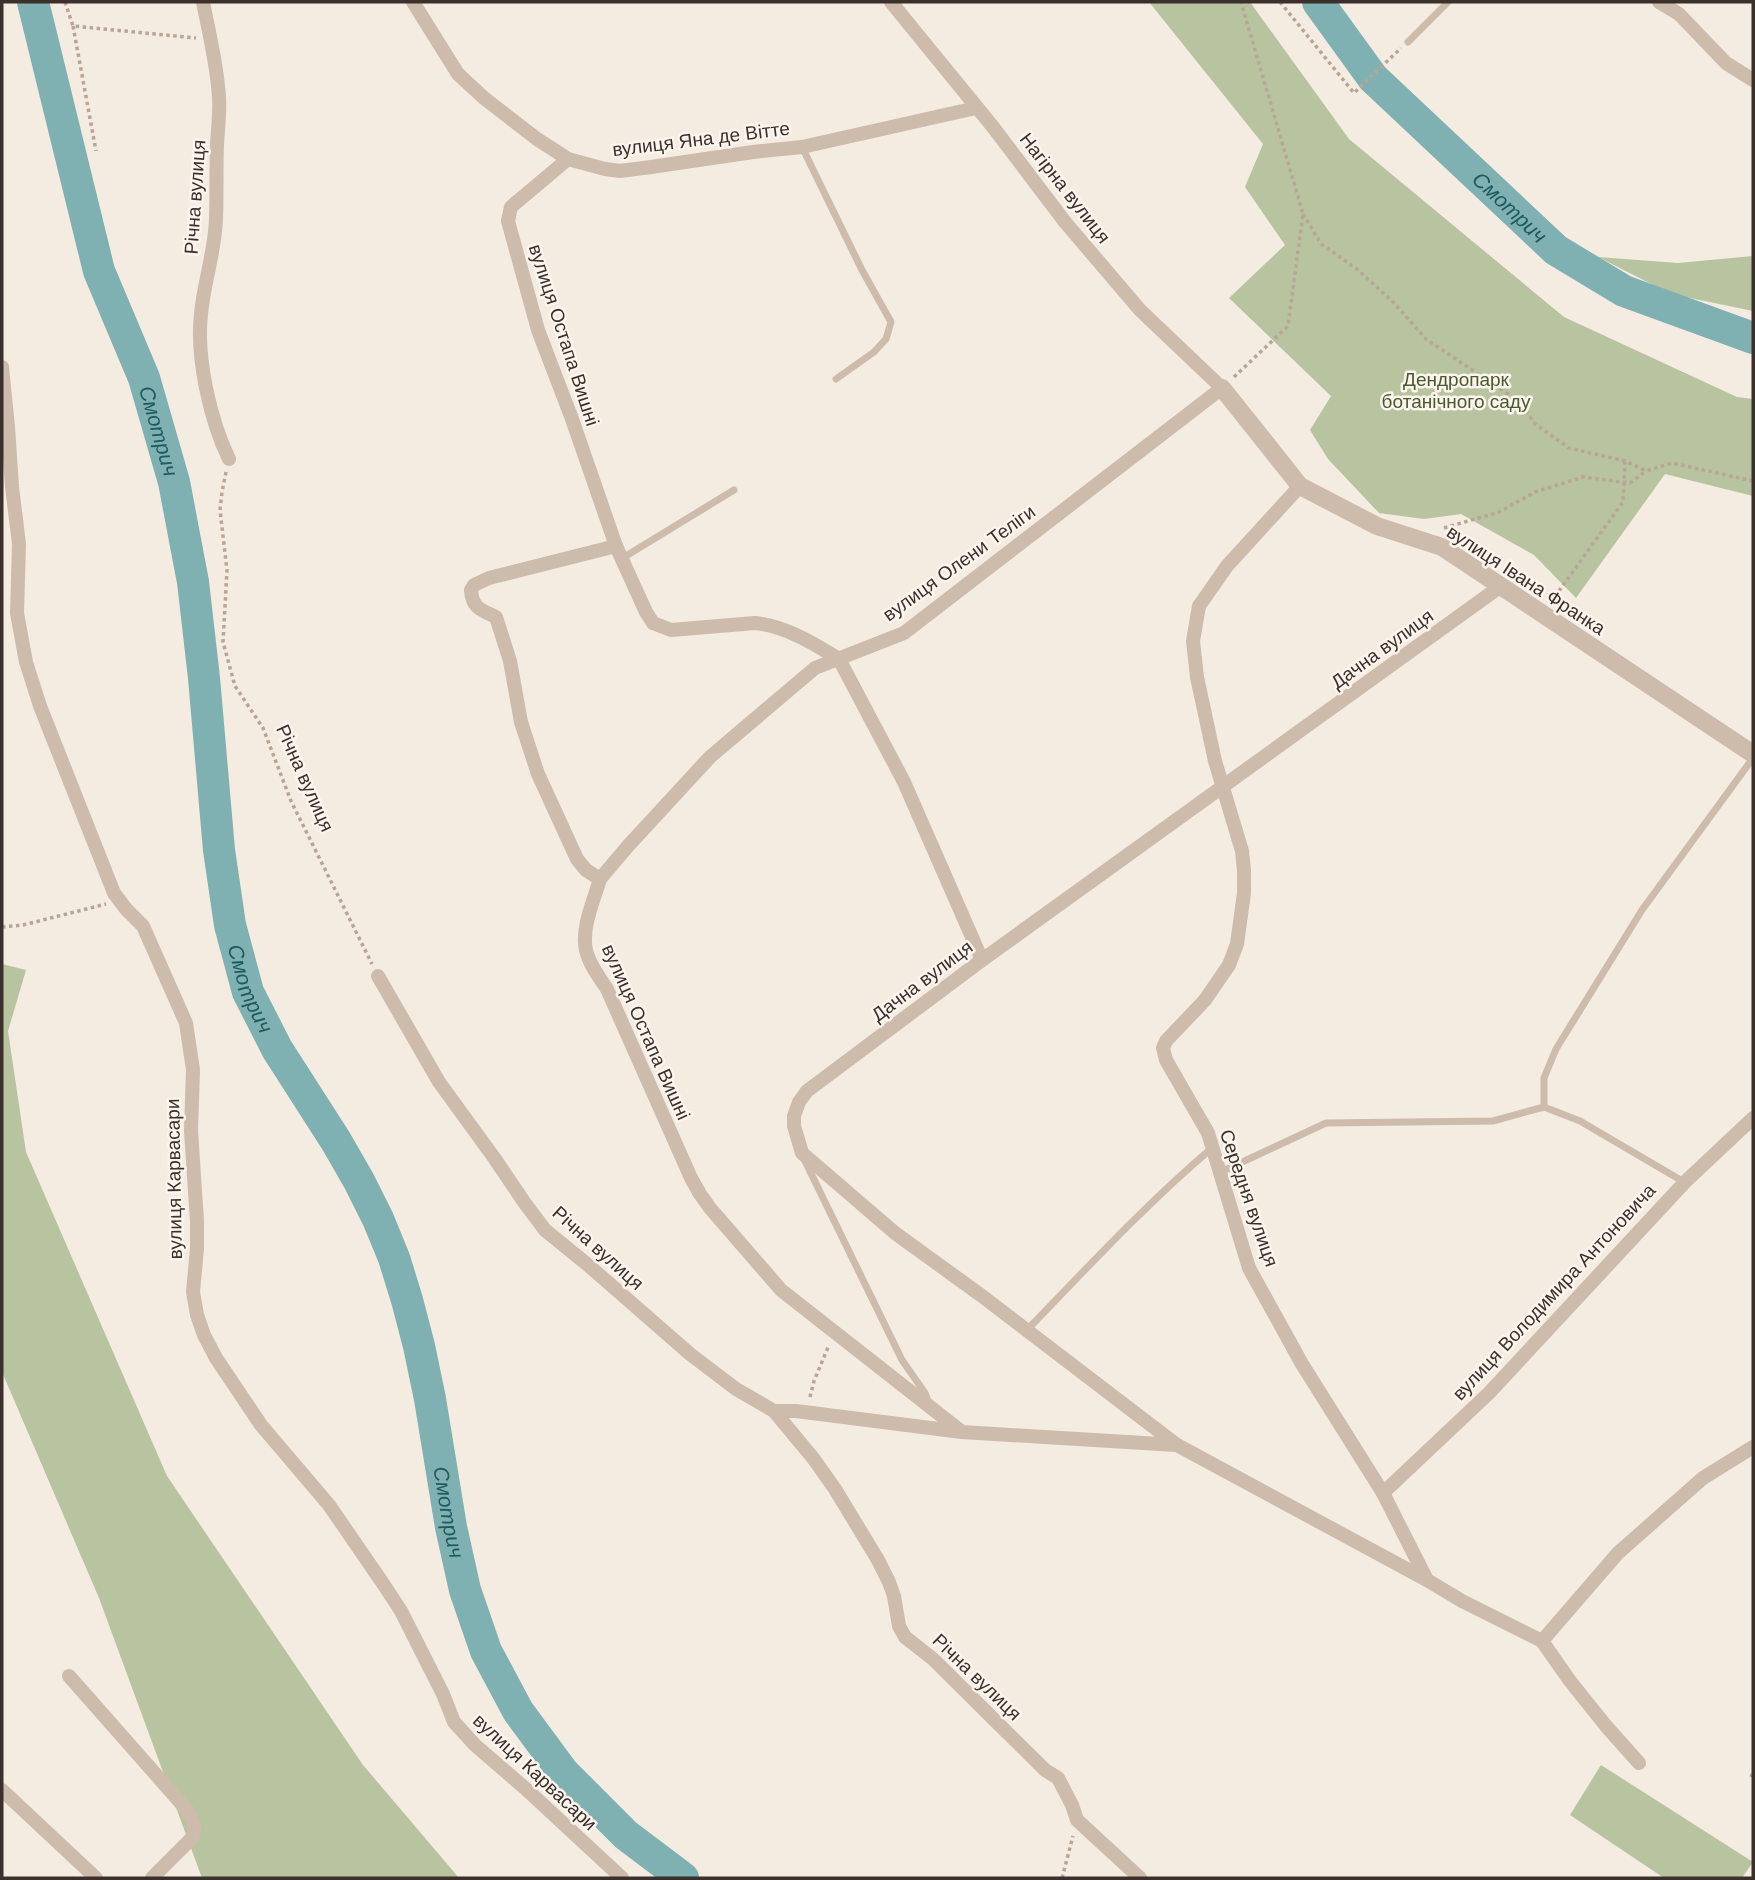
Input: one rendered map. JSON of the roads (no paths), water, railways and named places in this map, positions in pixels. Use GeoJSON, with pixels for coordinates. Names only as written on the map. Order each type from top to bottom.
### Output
{"type":"FeatureCollection","features":[{"type":"Feature","properties":{"kind":"street","name":"Річна вулиця"},"geometry":{"type":"LineString","coordinates":[[203,2],[212,40],[219,97],[216,223],[199,336],[218,437],[229,459]]}},
{"type":"Feature","properties":{"kind":"street","name":"вулиця Яна де Вітте"},"geometry":{"type":"LineString","coordinates":[[413,2],[458,74],[484,98],[568,159],[605,169],[620,171],[802,146],[976,108]]}},
{"type":"Feature","properties":{"kind":"street","name":"Нагірна вулиця"},"geometry":{"type":"LineString","coordinates":[[891,2],[993,127],[1065,222],[1140,310],[1222,388]]}},
{"type":"Feature","properties":{"kind":"street"},"geometry":{"type":"LineString","coordinates":[[1659,2],[1683,8],[1726,63],[1753,80]]}},
{"type":"Feature","properties":{"kind":"street","name":"вулиця Остапа Вишні"},"geometry":{"type":"LineString","coordinates":[[568,159],[511,207],[508,221],[538,330],[618,553],[646,612],[653,623],[671,630],[765,624],[820,647],[839,659]]}},
{"type":"Feature","properties":{"kind":"street","name":"вулиця Карвасари"},"geometry":{"type":"LineString","coordinates":[[2,367],[19,544],[17,612],[26,662],[40,706],[114,893],[143,926],[186,1023],[193,1070],[191,1130],[197,1222],[193,1292],[204,1335],[216,1358],[261,1424],[328,1505],[384,1584],[401,1611],[443,1694],[454,1722],[475,1745],[621,1878]]}},
{"type":"Feature","properties":{"kind":"street","name":"вулиця Івана Франка"},"geometry":{"type":"LineString","coordinates":[[1222,388],[1300,486],[1377,526],[1442,547],[1753,756]]}},
{"type":"Feature","properties":{"kind":"street","name":"вулиця Олени Теліги"},"geometry":{"type":"LineString","coordinates":[[600,879],[710,757],[815,668],[904,633],[1222,388]]}},
{"type":"Feature","properties":{"kind":"street","name":"Середня вулиця"},"geometry":{"type":"LineString","coordinates":[[1300,486],[1227,566],[1199,606],[1193,642],[1197,677],[1215,761],[1242,851],[1242,906],[1237,944],[1229,965],[1205,1000],[1169,1037],[1163,1048],[1166,1060],[1208,1133],[1249,1268],[1302,1364],[1383,1493],[1427,1580]]}},
{"type":"Feature","properties":{"kind":"street"},"geometry":{"type":"LineString","coordinates":[[600,879],[586,870],[577,859],[547,794],[521,722],[510,661],[496,617],[480,610],[474,603],[471,590],[474,585],[489,578],[618,553]]}},
{"type":"Feature","properties":{"kind":"street","name":"Дачна вулиця"},"geometry":{"type":"LineString","coordinates":[[802,1153],[794,1126],[794,1116],[807,1091],[982,960],[1501,586]]}},
{"type":"Feature","properties":{"kind":"street"},"geometry":{"type":"LineString","coordinates":[[839,659],[904,782],[982,960]]}},
{"type":"Feature","properties":{"kind":"street","name":"вулиця Остапа Вишні"},"geometry":{"type":"LineString","coordinates":[[600,879],[586,927],[586,951],[607,989],[700,1194],[780,1290],[962,1432]]}},
{"type":"Feature","properties":{"kind":"street","name":"Річна вулиця"},"geometry":{"type":"LineString","coordinates":[[378,976],[439,1082],[545,1230],[690,1354],[736,1389],[774,1411],[835,1489],[878,1560],[894,1596],[899,1626],[905,1637],[933,1659],[1045,1770],[1058,1778],[1077,1820],[1140,1878]]}},
{"type":"Feature","properties":{"kind":"street","name":"вулиця Володимира Антоновича"},"geometry":{"type":"LineString","coordinates":[[1383,1493],[1489,1393],[1685,1182],[1753,1118]]}},
{"type":"Feature","properties":{"kind":"street"},"geometry":{"type":"LineString","coordinates":[[802,1153],[895,1233],[1177,1445],[1461,1601],[1542,1641],[1584,1699],[1639,1763]]}},
{"type":"Feature","properties":{"kind":"street"},"geometry":{"type":"LineString","coordinates":[[774,1411],[796,1411],[962,1432],[1177,1445]]}},
{"type":"Feature","properties":{"kind":"street"},"geometry":{"type":"LineString","coordinates":[[1542,1641],[1618,1553],[1703,1478],[1753,1447]]}},
{"type":"Feature","properties":{"kind":"street"},"geometry":{"type":"LineString","coordinates":[[69,1676],[188,1811],[195,1827],[192,1838],[152,1878]]}},
{"type":"Feature","properties":{"kind":"street"},"geometry":{"type":"LineString","coordinates":[[2,1790],[96,1878]]}},
{"type":"Feature","properties":{"kind":"lane"},"geometry":{"type":"LineString","coordinates":[[1408,42],[1448,2]]}},
{"type":"Feature","properties":{"kind":"lane"},"geometry":{"type":"LineString","coordinates":[[802,146],[862,270],[891,321],[886,339],[874,352],[836,379]]}},
{"type":"Feature","properties":{"kind":"lane"},"geometry":{"type":"LineString","coordinates":[[618,553],[734,490]]}},
{"type":"Feature","properties":{"kind":"lane"},"geometry":{"type":"LineString","coordinates":[[1544,1107],[1544,1078],[1556,1049],[1642,910],[1753,756]]}},
{"type":"Feature","properties":{"kind":"lane"},"geometry":{"type":"LineString","coordinates":[[1221,1172],[1326,1123],[1493,1121],[1544,1107],[1580,1121],[1685,1182]]}},
{"type":"Feature","properties":{"kind":"lane"},"geometry":{"type":"LineString","coordinates":[[1027,1330],[1129,1224],[1212,1148]]}},
{"type":"Feature","properties":{"kind":"lane"},"geometry":{"type":"LineString","coordinates":[[802,1153],[897,1349],[925,1393],[930,1408]]}},
{"type":"Feature","properties":{"kind":"waterway","name":"Смотрич"},"geometry":{"type":"LineString","coordinates":[[33,2],[99,271],[144,378],[174,482],[193,582],[219,850],[230,925],[248,992],[277,1049],[359,1181],[394,1258],[419,1346],[465,1590],[486,1651],[518,1711],[563,1772],[626,1835],[683,1878]]}},
{"type":"Feature","properties":{"kind":"waterway","name":"Смотрич"},"geometry":{"type":"LineString","coordinates":[[1318,2],[1373,78],[1556,250],[1624,291],[1753,338]]}},
{"type":"Feature","properties":{"kind":"park label","name":"Дендропарк ботанічного саду"},"geometry":{"type":"Point","coordinates":[1456,390]}}]}
